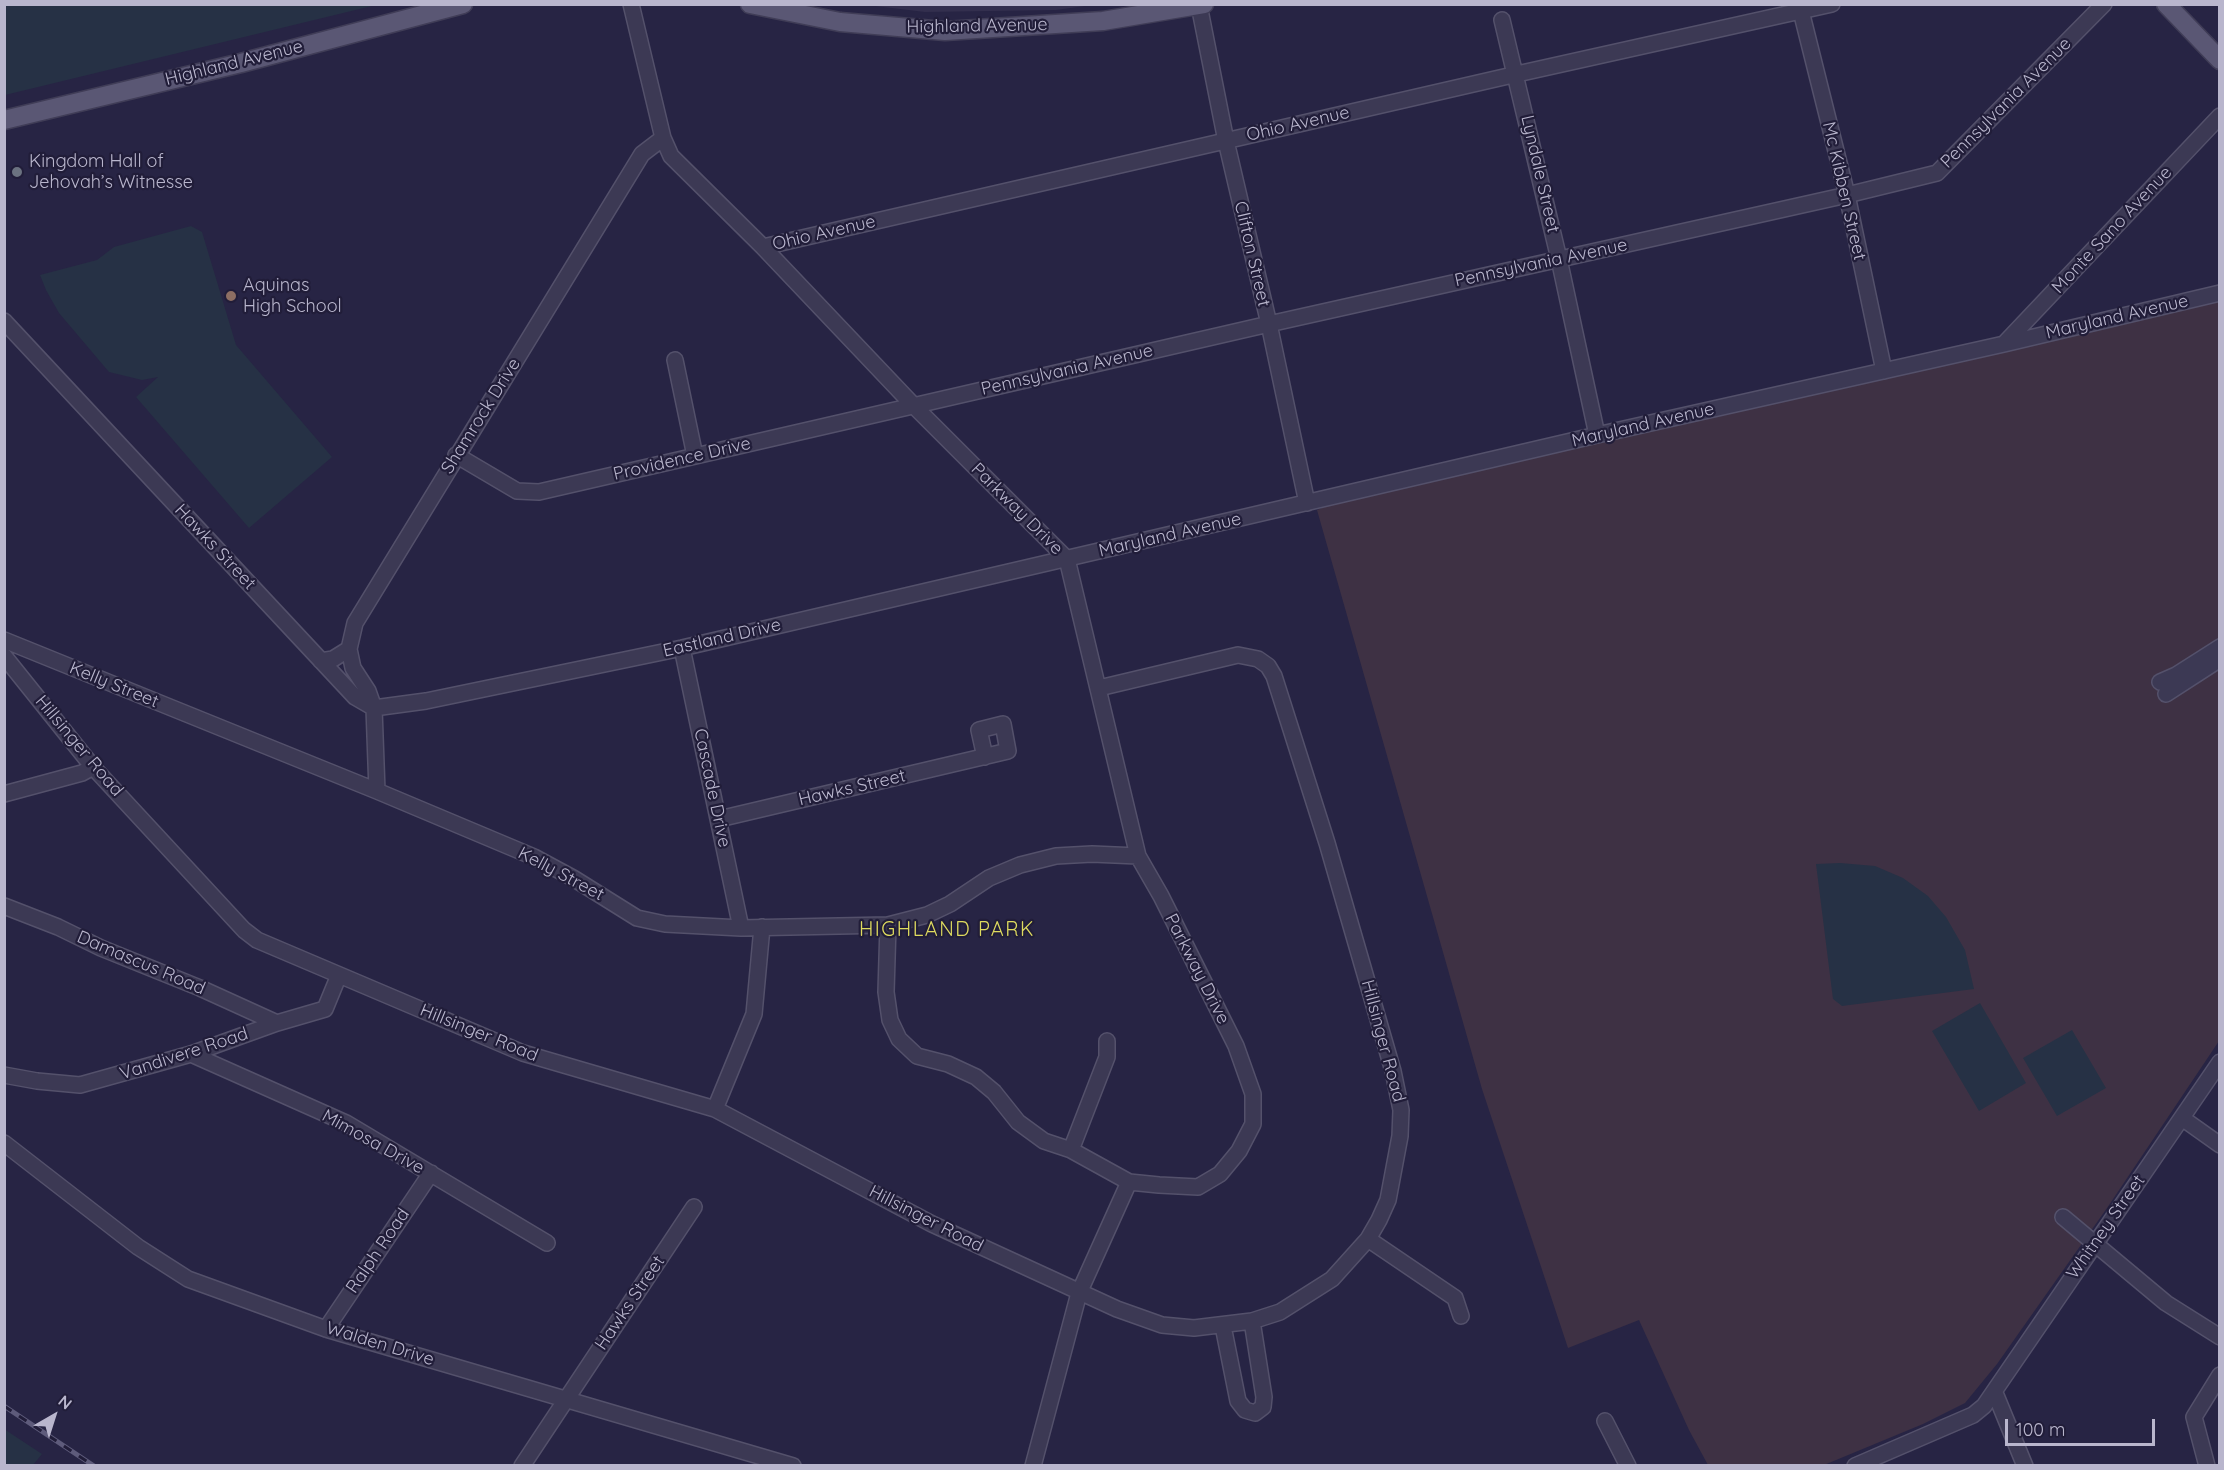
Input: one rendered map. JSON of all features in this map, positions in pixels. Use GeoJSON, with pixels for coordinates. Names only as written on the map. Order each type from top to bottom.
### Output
{"type":"FeatureCollection","features":[{"type":"Feature","properties":{"kind":"main road","name":"Highland Avenue"},"geometry":{"type":"LineString","coordinates":[[4,120],[240,63],[463,4]]}},
{"type":"Feature","properties":{"kind":"main road","name":"Highland Avenue"},"geometry":{"type":"LineString","coordinates":[[750,4],[840,22],[945,31],[1104,21],[1202,5]]}},
{"type":"Feature","properties":{"kind":"main road"},"geometry":{"type":"LineString","coordinates":[[2166,4],[2220,60]]}},
{"type":"Feature","properties":{"kind":"street","name":"Parkway Drive"},"geometry":{"type":"LineString","coordinates":[[631,4],[663,138],[671,156],[764,247],[915,406],[1067,559],[1138,856],[1161,896],[1236,1046],[1253,1094],[1253,1124],[1239,1151],[1220,1174],[1198,1187],[1129,1182]]}},
{"type":"Feature","properties":{"kind":"street","name":"Ohio Avenue"},"geometry":{"type":"LineString","coordinates":[[764,247],[1516,74],[1833,4]]}},
{"type":"Feature","properties":{"kind":"street","name":"Pennsylvania Avenue"},"geometry":{"type":"LineString","coordinates":[[915,406],[1936,173],[2104,4]]}},
{"type":"Feature","properties":{"kind":"street","name":"Clifton Street"},"geometry":{"type":"LineString","coordinates":[[1202,5],[1226,141],[1269,324],[1306,503]]}},
{"type":"Feature","properties":{"kind":"street","name":"Mc Kibben Street"},"geometry":{"type":"LineString","coordinates":[[1802,11],[1846,195],[1884,371]]}},
{"type":"Feature","properties":{"kind":"street","name":"Lyndale Street"},"geometry":{"type":"LineString","coordinates":[[1502,20],[1559,259],[1597,435]]}},
{"type":"Feature","properties":{"kind":"street","name":"Monte Sano Avenue"},"geometry":{"type":"LineString","coordinates":[[2004,344],[2220,116]]}},
{"type":"Feature","properties":{"kind":"street","name":"Shamrock Drive"},"geometry":{"type":"LineString","coordinates":[[349,649],[356,623],[456,455],[642,154],[663,138]]}},
{"type":"Feature","properties":{"kind":"street","name":"Maryland Avenue"},"geometry":{"type":"LineString","coordinates":[[1067,559],[2220,293]]}},
{"type":"Feature","properties":{"kind":"street","name":"Hawks Street"},"geometry":{"type":"LineString","coordinates":[[4,321],[355,697],[374,708]]}},
{"type":"Feature","properties":{"kind":"street"},"geometry":{"type":"LineString","coordinates":[[675,360],[695,456]]}},
{"type":"Feature","properties":{"kind":"street","name":"Providence Drive"},"geometry":{"type":"LineString","coordinates":[[456,455],[517,491],[539,492],[915,406]]}},
{"type":"Feature","properties":{"kind":"street","name":"Eastland Drive"},"geometry":{"type":"LineString","coordinates":[[374,708],[426,701],[682,648],[1067,559]]}},
{"type":"Feature","properties":{"kind":"street","name":"Kelly Street"},"geometry":{"type":"LineString","coordinates":[[4,640],[534,857],[573,878],[637,918],[687,926],[741,928],[888,925],[927,915],[950,904],[989,878],[1020,865],[1056,856],[1092,854],[1138,856]]}},
{"type":"Feature","properties":{"kind":"street"},"geometry":{"type":"LineString","coordinates":[[2220,647],[2176,675],[2163,688],[2220,659]]}},
{"type":"Feature","properties":{"kind":"street","name":"Cascade Drive"},"geometry":{"type":"LineString","coordinates":[[682,648],[741,928]]}},
{"type":"Feature","properties":{"kind":"street"},"geometry":{"type":"LineString","coordinates":[[321,661],[333,659],[349,649],[353,668],[368,692],[374,708],[377,791]]}},
{"type":"Feature","properties":{"kind":"street","name":"Hillsinger Road"},"geometry":{"type":"LineString","coordinates":[[4,656],[93,767],[244,930],[257,940],[523,1053],[715,1109],[932,1224],[1117,1310],[1162,1325],[1194,1328],[1252,1321],[1280,1312],[1332,1279],[1368,1239],[1380,1221],[1388,1200],[1400,1136],[1401,1110],[1390,1059],[1327,843],[1274,676],[1268,666],[1258,659],[1238,655],[1099,688]]}},
{"type":"Feature","properties":{"kind":"street","name":"Hawks Street"},"geometry":{"type":"LineString","coordinates":[[719,819],[985,757]]}},
{"type":"Feature","properties":{"kind":"street"},"geometry":{"type":"LineString","coordinates":[[4,794],[82,773],[93,767]]}},
{"type":"Feature","properties":{"kind":"street","name":"Damascus Road"},"geometry":{"type":"LineString","coordinates":[[4,906],[220,996],[277,1023]]}},
{"type":"Feature","properties":{"kind":"street"},"geometry":{"type":"LineString","coordinates":[[888,925],[886,992],[890,1020],[899,1039],[918,1056],[948,1064],[976,1077],[994,1092],[1018,1122],[1044,1141],[1071,1150],[1129,1182],[1079,1293],[1033,1466]]}},
{"type":"Feature","properties":{"kind":"street"},"geometry":{"type":"LineString","coordinates":[[715,1109],[754,1014],[762,927]]}},
{"type":"Feature","properties":{"kind":"street","name":"Vandivere Road"},"geometry":{"type":"LineString","coordinates":[[4,1075],[80,1085],[191,1054],[277,1023],[325,1009],[339,975]]}},
{"type":"Feature","properties":{"kind":"street"},"geometry":{"type":"LineString","coordinates":[[1071,1150],[1107,1057],[1107,1041]]}},
{"type":"Feature","properties":{"kind":"street","name":"Mimosa Drive"},"geometry":{"type":"LineString","coordinates":[[191,1054],[346,1124],[548,1243]]}},
{"type":"Feature","properties":{"kind":"street","name":"Whitney Street"},"geometry":{"type":"LineString","coordinates":[[1855,1466],[1973,1415],[1984,1406],[2220,1062]]}},
{"type":"Feature","properties":{"kind":"street"},"geometry":{"type":"LineString","coordinates":[[2182,1118],[2220,1145]]}},
{"type":"Feature","properties":{"kind":"street","name":"Walden Drive"},"geometry":{"type":"LineString","coordinates":[[4,1143],[138,1247],[188,1279],[326,1329],[793,1466]]}},
{"type":"Feature","properties":{"kind":"street","name":"Ralph Road"},"geometry":{"type":"LineString","coordinates":[[326,1329],[431,1173]]}},
{"type":"Feature","properties":{"kind":"street","name":"Hawks Street"},"geometry":{"type":"LineString","coordinates":[[522,1466],[694,1207]]}},
{"type":"Feature","properties":{"kind":"street"},"geometry":{"type":"LineString","coordinates":[[2063,1216],[2166,1303],[2220,1337]]}},
{"type":"Feature","properties":{"kind":"street"},"geometry":{"type":"LineString","coordinates":[[1368,1239],[1455,1298],[1461,1316]]}},
{"type":"Feature","properties":{"kind":"street"},"geometry":{"type":"LineString","coordinates":[[1223,1326],[1238,1401],[1245,1410],[1255,1413],[1263,1407],[1264,1397],[1252,1321]]}},
{"type":"Feature","properties":{"kind":"street"},"geometry":{"type":"LineString","coordinates":[[2207,1466],[2194,1417],[2220,1375]]}},
{"type":"Feature","properties":{"kind":"street"},"geometry":{"type":"LineString","coordinates":[[1995,1393],[2025,1466]]}},
{"type":"Feature","properties":{"kind":"street"},"geometry":{"type":"LineString","coordinates":[[1605,1421],[1628,1466]]}},
{"type":"Feature","properties":{"kind":"shaded area"},"geometry":{"type":"Polygon","coordinates":[[[5,4],[376,4],[376,5],[5,95],[5,4]]]}},
{"type":"Feature","properties":{"kind":"shaded area"},"geometry":{"type":"Polygon","coordinates":[[[867,5],[1092,5],[1056,10],[925,12],[867,5]]]}},
{"type":"Feature","properties":{"kind":"shaded area"},"geometry":{"type":"Polygon","coordinates":[[[191,226],[202,232],[236,345],[332,457],[249,528],[136,397],[158,377],[142,380],[109,372],[59,313],[40,275],[97,260],[114,247],[191,226]]]}},
{"type":"Feature","properties":{"kind":"shaded area"},"geometry":{"type":"Polygon","coordinates":[[[2219,300],[2219,1041],[2107,1208],[1997,1364],[1965,1403],[1923,1424],[1824,1465],[1708,1465],[1689,1430],[1639,1320],[1568,1348],[1482,1089],[1317,510],[1337,502],[2219,300]]]}},
{"type":"Feature","properties":{"kind":"shaded area"},"geometry":{"type":"Polygon","coordinates":[[[1840,863],[1875,866],[1903,878],[1928,896],[1946,917],[1965,950],[1974,989],[1842,1006],[1833,999],[1816,864],[1840,863]]]}},
{"type":"Feature","properties":{"kind":"shaded area"},"geometry":{"type":"Polygon","coordinates":[[[1980,1003],[2026,1083],[1979,1111],[1932,1031],[1980,1003]]]}},
{"type":"Feature","properties":{"kind":"shaded area"},"geometry":{"type":"Polygon","coordinates":[[[2072,1030],[2106,1088],[2057,1116],[2023,1058],[2072,1030]]]}},
{"type":"Feature","properties":{"kind":"shaded area"},"geometry":{"type":"Polygon","coordinates":[[[4,1429],[42,1454],[33,1465],[5,1465],[4,1429]]]}},
{"type":"Feature","properties":{"kind":"railway"},"geometry":{"type":"LineString","coordinates":[[4,1406],[94,1466]]}},
{"type":"Feature","properties":{"kind":"place","name":"Kingdom Hall of Jehovah’s Witnesse"},"geometry":{"type":"Point","coordinates":[17,172]}},
{"type":"Feature","properties":{"kind":"place","name":"Aquinas High School"},"geometry":{"type":"Point","coordinates":[231,296]}},
{"type":"Feature","properties":{"kind":"district","name":"HIGHLAND PARK"},"geometry":{"type":"Point","coordinates":[947,930]}}]}
